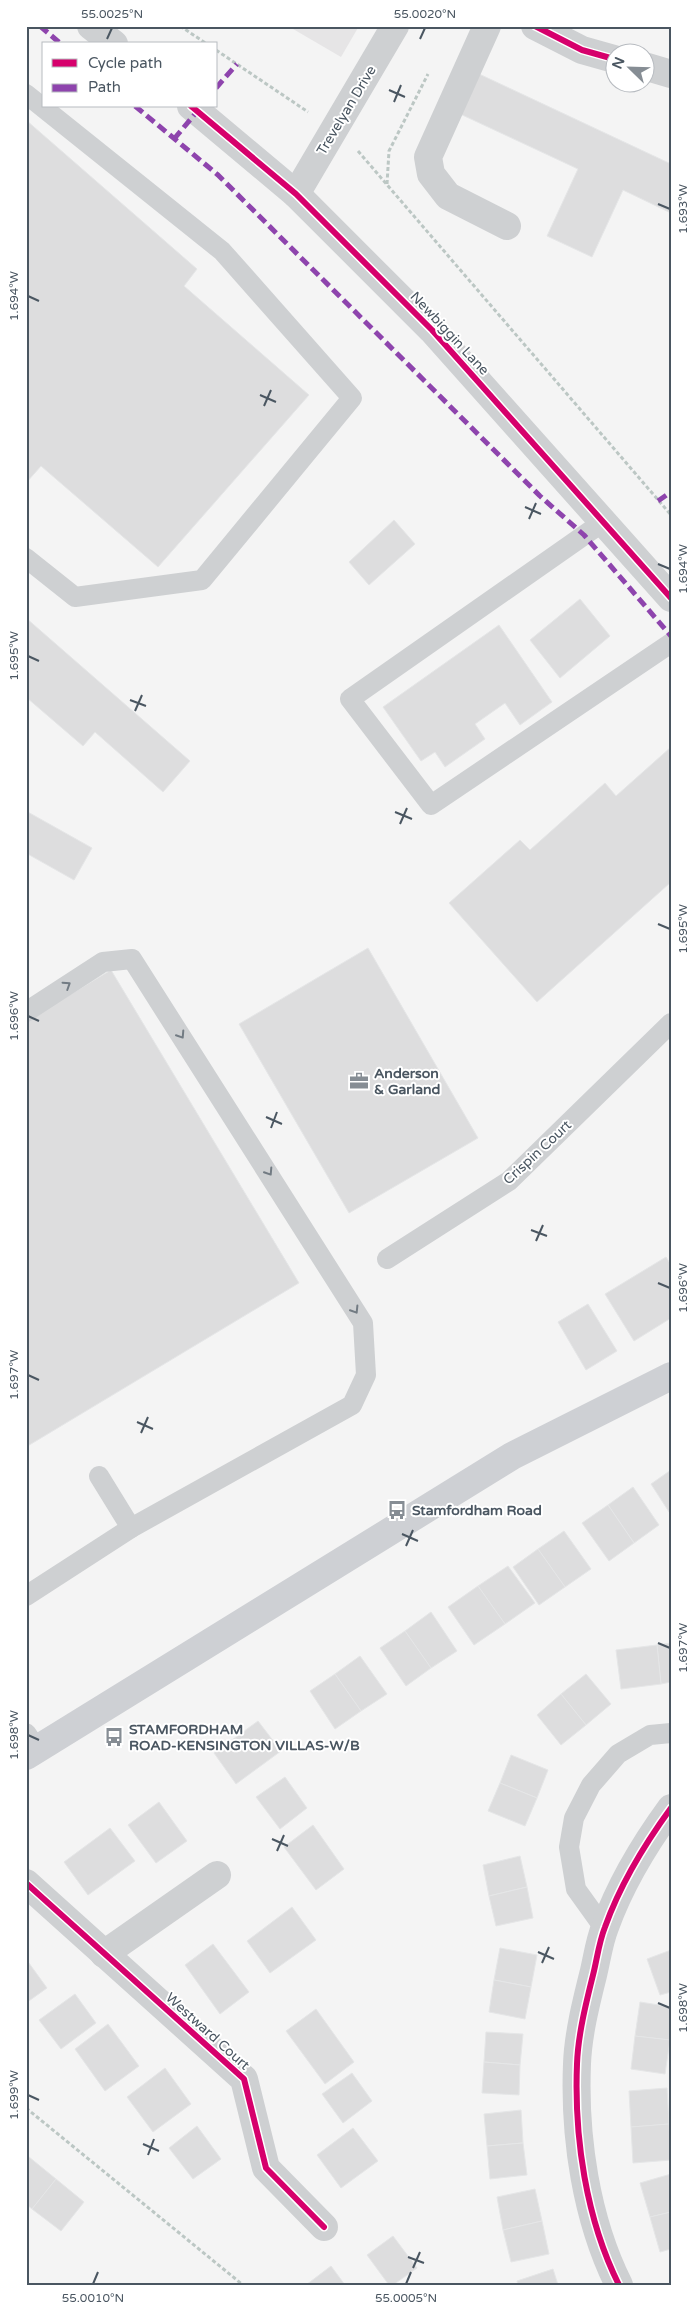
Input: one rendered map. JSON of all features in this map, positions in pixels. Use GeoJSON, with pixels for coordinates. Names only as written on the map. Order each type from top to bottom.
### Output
{"type":"FeatureCollection","features":[{"type":"Feature","properties":{"kind":"main road"},"geometry":{"type":"LineString","coordinates":[[30,1746],[512,1456],[671,1376]]}},
{"type":"Feature","properties":{"kind":"street"},"geometry":{"type":"LineString","coordinates":[[91,26],[111,42]]}},
{"type":"Feature","properties":{"kind":"street","name":"Trevelyan Drive"},"geometry":{"type":"LineString","coordinates":[[296,194],[395,26]]}},
{"type":"Feature","properties":{"kind":"street"},"geometry":{"type":"LineString","coordinates":[[487,26],[428,157],[431,174],[448,196],[507,226]]}},
{"type":"Feature","properties":{"kind":"street"},"geometry":{"type":"LineString","coordinates":[[535,26],[582,50],[604,56]]}},
{"type":"Feature","properties":{"kind":"street","name":"Newbiggin Lane"},"geometry":{"type":"LineString","coordinates":[[193,108],[296,194],[432,330],[671,598]]}},
{"type":"Feature","properties":{"kind":"street"},"geometry":{"type":"LineString","coordinates":[[619,2285],[609,2265],[589,2197],[577,2131],[577,2062],[588,1994],[604,1928],[626,1879],[666,1825]]}},
{"type":"Feature","properties":{"kind":"street"},"geometry":{"type":"LineString","coordinates":[[104,1954],[217,1875]]}},
{"type":"Feature","properties":{"kind":"street","name":"Westward Court"},"geometry":{"type":"LineString","coordinates":[[26,1883],[244,2079],[266,2168],[324,2227]]}},
{"type":"Feature","properties":{"kind":"lane"},"geometry":{"type":"LineString","coordinates":[[26,94],[42,107]]}},
{"type":"Feature","properties":{"kind":"lane"},"geometry":{"type":"LineString","coordinates":[[26,558],[75,597],[202,580],[352,398],[222,251],[43,108]]}},
{"type":"Feature","properties":{"kind":"lane"},"geometry":{"type":"LineString","coordinates":[[603,522],[350,699],[431,805],[671,643]]}},
{"type":"Feature","properties":{"kind":"lane"},"geometry":{"type":"LineString","coordinates":[[26,1012],[103,962],[132,959],[363,1323],[366,1375],[352,1405],[130,1528],[26,1596]]}},
{"type":"Feature","properties":{"kind":"lane","name":"Crispin Court"},"geometry":{"type":"LineString","coordinates":[[387,1259],[508,1182],[671,1023]]}},
{"type":"Feature","properties":{"kind":"lane"},"geometry":{"type":"LineString","coordinates":[[99,1476],[130,1528]]}},
{"type":"Feature","properties":{"kind":"lane"},"geometry":{"type":"LineString","coordinates":[[604,1928],[576,1889],[569,1847],[574,1818],[591,1785],[618,1754],[650,1736],[671,1733]]}},
{"type":"Feature","properties":{"kind":"path"},"geometry":{"type":"LineString","coordinates":[[180,26],[204,42]]}},
{"type":"Feature","properties":{"kind":"path"},"geometry":{"type":"LineString","coordinates":[[218,51],[290,99],[353,145],[671,515]]}},
{"type":"Feature","properties":{"kind":"path"},"geometry":{"type":"LineString","coordinates":[[387,184],[389,151],[431,68]]}},
{"type":"Feature","properties":{"kind":"path"},"geometry":{"type":"LineString","coordinates":[[26,2108],[243,2285]]}},
{"type":"Feature","properties":{"kind":"shaded area"},"geometry":{"type":"Polygon","coordinates":[[[288,26],[359,26],[341,57],[288,26]]]}},
{"type":"Feature","properties":{"kind":"building"},"geometry":{"type":"Polygon","coordinates":[[[477,73],[671,164],[671,213],[623,190],[592,257],[547,236],[578,169],[458,113],[477,73]]]}},
{"type":"Feature","properties":{"kind":"building"},"geometry":{"type":"Polygon","coordinates":[[[26,120],[197,269],[184,286],[309,395],[158,567],[41,466],[26,483],[26,120]]]}},
{"type":"Feature","properties":{"kind":"building"},"geometry":{"type":"Polygon","coordinates":[[[394,520],[415,544],[369,585],[349,562],[394,520]]]}},
{"type":"Feature","properties":{"kind":"building"},"geometry":{"type":"Polygon","coordinates":[[[580,599],[610,636],[560,678],[530,640],[580,599]]]}},
{"type":"Feature","properties":{"kind":"building"},"geometry":{"type":"Polygon","coordinates":[[[26,618],[190,761],[163,792],[95,732],[83,746],[26,697],[26,618]]]}},
{"type":"Feature","properties":{"kind":"building"},"geometry":{"type":"Polygon","coordinates":[[[499,625],[552,702],[520,725],[505,703],[475,724],[485,739],[445,767],[435,752],[421,761],[383,707],[499,625]]]}},
{"type":"Feature","properties":{"kind":"building"},"geometry":{"type":"Polygon","coordinates":[[[671,747],[671,882],[537,1002],[449,903],[520,840],[530,850],[605,783],[616,796],[671,747]]]}},
{"type":"Feature","properties":{"kind":"building"},"geometry":{"type":"Polygon","coordinates":[[[26,811],[92,848],[74,880],[26,853],[26,811]]]}},
{"type":"Feature","properties":{"kind":"building","name":"Anderson & Garland"},"geometry":{"type":"Polygon","coordinates":[[[368,948],[478,1138],[349,1213],[239,1024],[368,948]]]}},
{"type":"Feature","properties":{"kind":"building"},"geometry":{"type":"Polygon","coordinates":[[[111,970],[299,1283],[26,1447],[26,1021],[111,970]]]}},
{"type":"Feature","properties":{"kind":"building"},"geometry":{"type":"Polygon","coordinates":[[[666,1257],[671,1265],[671,1318],[634,1341],[605,1294],[666,1257]]]}},
{"type":"Feature","properties":{"kind":"building"},"geometry":{"type":"Polygon","coordinates":[[[588,1304],[617,1351],[586,1370],[558,1322],[588,1304]]]}},
{"type":"Feature","properties":{"kind":"building"},"geometry":{"type":"Polygon","coordinates":[[[671,1470],[671,1515],[651,1484],[671,1470]]]}},
{"type":"Feature","properties":{"kind":"building"},"geometry":{"type":"Polygon","coordinates":[[[633,1487],[659,1525],[634,1543],[608,1505],[633,1487]]]}},
{"type":"Feature","properties":{"kind":"building"},"geometry":{"type":"Polygon","coordinates":[[[608,1505],[634,1543],[609,1561],[582,1523],[608,1505]]]}},
{"type":"Feature","properties":{"kind":"building"},"geometry":{"type":"Polygon","coordinates":[[[564,1531],[591,1569],[565,1587],[538,1549],[564,1531]]]}},
{"type":"Feature","properties":{"kind":"building"},"geometry":{"type":"Polygon","coordinates":[[[538,1549],[565,1587],[539,1605],[513,1567],[538,1549]]]}},
{"type":"Feature","properties":{"kind":"building"},"geometry":{"type":"Polygon","coordinates":[[[508,1566],[535,1603],[505,1624],[478,1586],[508,1566]]]}},
{"type":"Feature","properties":{"kind":"building"},"geometry":{"type":"Polygon","coordinates":[[[478,1586],[505,1624],[474,1645],[448,1607],[478,1586]]]}},
{"type":"Feature","properties":{"kind":"building"},"geometry":{"type":"Polygon","coordinates":[[[431,1612],[457,1651],[431,1668],[405,1631],[431,1612]]]}},
{"type":"Feature","properties":{"kind":"building"},"geometry":{"type":"Polygon","coordinates":[[[405,1631],[431,1668],[406,1686],[380,1648],[405,1631]]]}},
{"type":"Feature","properties":{"kind":"building"},"geometry":{"type":"Polygon","coordinates":[[[671,1643],[671,1682],[661,1684],[657,1645],[671,1643]]]}},
{"type":"Feature","properties":{"kind":"building"},"geometry":{"type":"Polygon","coordinates":[[[657,1645],[661,1684],[621,1689],[616,1650],[657,1645]]]}},
{"type":"Feature","properties":{"kind":"building"},"geometry":{"type":"Polygon","coordinates":[[[360,1656],[387,1694],[361,1711],[335,1674],[360,1656]]]}},
{"type":"Feature","properties":{"kind":"building"},"geometry":{"type":"Polygon","coordinates":[[[335,1674],[361,1711],[335,1729],[310,1691],[335,1674]]]}},
{"type":"Feature","properties":{"kind":"building"},"geometry":{"type":"Polygon","coordinates":[[[586,1674],[611,1704],[586,1725],[561,1694],[586,1674]]]}},
{"type":"Feature","properties":{"kind":"building"},"geometry":{"type":"Polygon","coordinates":[[[561,1694],[586,1725],[561,1745],[537,1715],[561,1694]]]}},
{"type":"Feature","properties":{"kind":"building"},"geometry":{"type":"Polygon","coordinates":[[[258,1721],[281,1751],[236,1784],[214,1753],[258,1721]]]}},
{"type":"Feature","properties":{"kind":"building"},"geometry":{"type":"Polygon","coordinates":[[[511,1755],[548,1770],[537,1798],[500,1783],[511,1755]]]}},
{"type":"Feature","properties":{"kind":"building"},"geometry":{"type":"Polygon","coordinates":[[[285,1777],[307,1808],[280,1829],[256,1797],[285,1777]]]}},
{"type":"Feature","properties":{"kind":"building"},"geometry":{"type":"Polygon","coordinates":[[[500,1783],[537,1798],[525,1826],[488,1811],[500,1783]]]}},
{"type":"Feature","properties":{"kind":"building"},"geometry":{"type":"Polygon","coordinates":[[[159,1802],[187,1841],[156,1863],[128,1825],[159,1802]]]}},
{"type":"Feature","properties":{"kind":"building"},"geometry":{"type":"Polygon","coordinates":[[[313,1825],[344,1869],[316,1890],[284,1847],[313,1825]]]}},
{"type":"Feature","properties":{"kind":"building"},"geometry":{"type":"Polygon","coordinates":[[[110,1828],[135,1861],[88,1895],[64,1862],[110,1828]]]}},
{"type":"Feature","properties":{"kind":"building"},"geometry":{"type":"Polygon","coordinates":[[[520,1856],[527,1887],[489,1896],[483,1865],[520,1856]]]}},
{"type":"Feature","properties":{"kind":"building"},"geometry":{"type":"Polygon","coordinates":[[[527,1887],[533,1918],[496,1926],[489,1896],[527,1887]]]}},
{"type":"Feature","properties":{"kind":"building"},"geometry":{"type":"Polygon","coordinates":[[[292,1907],[316,1940],[270,1973],[247,1941],[292,1907]]]}},
{"type":"Feature","properties":{"kind":"building"},"geometry":{"type":"Polygon","coordinates":[[[213,1944],[249,1992],[220,2014],[185,1965],[213,1944]]]}},
{"type":"Feature","properties":{"kind":"building"},"geometry":{"type":"Polygon","coordinates":[[[500,1948],[537,1955],[531,1987],[494,1980],[500,1948]]]}},
{"type":"Feature","properties":{"kind":"building"},"geometry":{"type":"Polygon","coordinates":[[[671,1950],[671,1992],[660,1995],[647,1959],[671,1950]]]}},
{"type":"Feature","properties":{"kind":"building"},"geometry":{"type":"Polygon","coordinates":[[[26,1959],[47,1988],[26,2003],[26,1959]]]}},
{"type":"Feature","properties":{"kind":"building"},"geometry":{"type":"Polygon","coordinates":[[[494,1980],[531,1987],[525,2019],[489,2012],[494,1980]]]}},
{"type":"Feature","properties":{"kind":"building"},"geometry":{"type":"Polygon","coordinates":[[[75,1994],[96,2023],[61,2049],[39,2020],[75,1994]]]}},
{"type":"Feature","properties":{"kind":"building"},"geometry":{"type":"Polygon","coordinates":[[[640,2002],[671,2007],[670,2040],[635,2036],[640,2002]]]}},
{"type":"Feature","properties":{"kind":"building"},"geometry":{"type":"Polygon","coordinates":[[[316,2009],[354,2062],[325,2084],[286,2031],[316,2009]]]}},
{"type":"Feature","properties":{"kind":"building"},"geometry":{"type":"Polygon","coordinates":[[[108,2024],[139,2066],[105,2091],[75,2049],[108,2024]]]}},
{"type":"Feature","properties":{"kind":"building"},"geometry":{"type":"Polygon","coordinates":[[[486,2032],[523,2034],[520,2065],[484,2062],[486,2032]]]}},
{"type":"Feature","properties":{"kind":"building"},"geometry":{"type":"Polygon","coordinates":[[[635,2036],[670,2040],[665,2074],[631,2069],[635,2036]]]}},
{"type":"Feature","properties":{"kind":"building"},"geometry":{"type":"Polygon","coordinates":[[[484,2062],[520,2065],[519,2095],[482,2093],[484,2062]]]}},
{"type":"Feature","properties":{"kind":"building"},"geometry":{"type":"Polygon","coordinates":[[[165,2068],[191,2104],[153,2132],[127,2097],[165,2068]]]}},
{"type":"Feature","properties":{"kind":"building"},"geometry":{"type":"Polygon","coordinates":[[[352,2073],[372,2101],[343,2123],[322,2094],[352,2073]]]}},
{"type":"Feature","properties":{"kind":"building"},"geometry":{"type":"Polygon","coordinates":[[[667,2088],[669,2124],[631,2127],[629,2091],[667,2088]]]}},
{"type":"Feature","properties":{"kind":"building"},"geometry":{"type":"Polygon","coordinates":[[[521,2110],[523,2143],[487,2146],[484,2114],[521,2110]]]}},
{"type":"Feature","properties":{"kind":"building"},"geometry":{"type":"Polygon","coordinates":[[[669,2124],[671,2160],[633,2163],[631,2127],[669,2124]]]}},
{"type":"Feature","properties":{"kind":"building"},"geometry":{"type":"Polygon","coordinates":[[[197,2126],[221,2159],[193,2179],[169,2148],[197,2126]]]}},
{"type":"Feature","properties":{"kind":"building"},"geometry":{"type":"Polygon","coordinates":[[[353,2128],[378,2161],[341,2188],[317,2155],[353,2128]]]}},
{"type":"Feature","properties":{"kind":"building"},"geometry":{"type":"Polygon","coordinates":[[[523,2143],[527,2175],[490,2179],[487,2146],[523,2143]]]}},
{"type":"Feature","properties":{"kind":"building"},"geometry":{"type":"Polygon","coordinates":[[[29,2157],[56,2179],[32,2209],[26,2204],[26,2160],[29,2157]]]}},
{"type":"Feature","properties":{"kind":"building"},"geometry":{"type":"Polygon","coordinates":[[[671,2174],[671,2212],[650,2217],[640,2183],[671,2174]]]}},
{"type":"Feature","properties":{"kind":"building"},"geometry":{"type":"Polygon","coordinates":[[[56,2179],[84,2202],[61,2231],[32,2209],[56,2179]]]}},
{"type":"Feature","properties":{"kind":"building"},"geometry":{"type":"Polygon","coordinates":[[[535,2189],[542,2221],[503,2230],[497,2197],[535,2189]]]}},
{"type":"Feature","properties":{"kind":"building"},"geometry":{"type":"Polygon","coordinates":[[[671,2212],[671,2249],[660,2252],[650,2217],[671,2212]]]}},
{"type":"Feature","properties":{"kind":"building"},"geometry":{"type":"Polygon","coordinates":[[[542,2221],[549,2254],[511,2262],[503,2230],[542,2221]]]}},
{"type":"Feature","properties":{"kind":"building"},"geometry":{"type":"Polygon","coordinates":[[[393,2236],[417,2268],[393,2285],[389,2285],[367,2255],[393,2236]]]}},
{"type":"Feature","properties":{"kind":"building"},"geometry":{"type":"Polygon","coordinates":[[[331,2266],[345,2285],[306,2285],[331,2266]]]}},
{"type":"Feature","properties":{"kind":"building"},"geometry":{"type":"Polygon","coordinates":[[[553,2269],[558,2285],[518,2285],[517,2281],[553,2269]]]}},
{"type":"Feature","properties":{"kind":"marked path"},"geometry":{"type":"LineString","coordinates":[[40,26],[59,42]]}},
{"type":"Feature","properties":{"kind":"marked path"},"geometry":{"type":"LineString","coordinates":[[218,86],[237,64]]}},
{"type":"Feature","properties":{"kind":"marked path"},"geometry":{"type":"LineString","coordinates":[[137,108],[218,175],[540,496],[584,535],[671,636]]}},
{"type":"Feature","properties":{"kind":"marked path"},"geometry":{"type":"LineString","coordinates":[[174,139],[200,108]]}},
{"type":"Feature","properties":{"kind":"marked path"},"geometry":{"type":"LineString","coordinates":[[658,501],[671,492]]}},
{"type":"Feature","properties":{"kind":"cycle path"},"geometry":{"type":"LineString","coordinates":[[535,26],[582,50],[604,56]]}},
{"type":"Feature","properties":{"kind":"cycle path"},"geometry":{"type":"LineString","coordinates":[[193,108],[296,194],[432,330],[671,598]]}},
{"type":"Feature","properties":{"kind":"cycle path"},"geometry":{"type":"LineString","coordinates":[[619,2285],[598,2233],[584,2177],[578,2120],[578,2053],[585,2008],[594,1969],[611,1911],[651,1836],[671,1808]]}},
{"type":"Feature","properties":{"kind":"cycle path"},"geometry":{"type":"LineString","coordinates":[[26,1883],[244,2079],[266,2168],[324,2227]]}},
{"type":"Feature","properties":{"kind":"place","name":"Anderson & Garland"},"geometry":{"type":"Point","coordinates":[359,1081]}},
{"type":"Feature","properties":{"kind":"place","name":"Stamfordham Road"},"geometry":{"type":"Point","coordinates":[397,1510]}},
{"type":"Feature","properties":{"kind":"place","name":"STAMFORDHAM ROAD-KENSINGTON VILLAS-W/B"},"geometry":{"type":"Point","coordinates":[114,1737]}}]}
